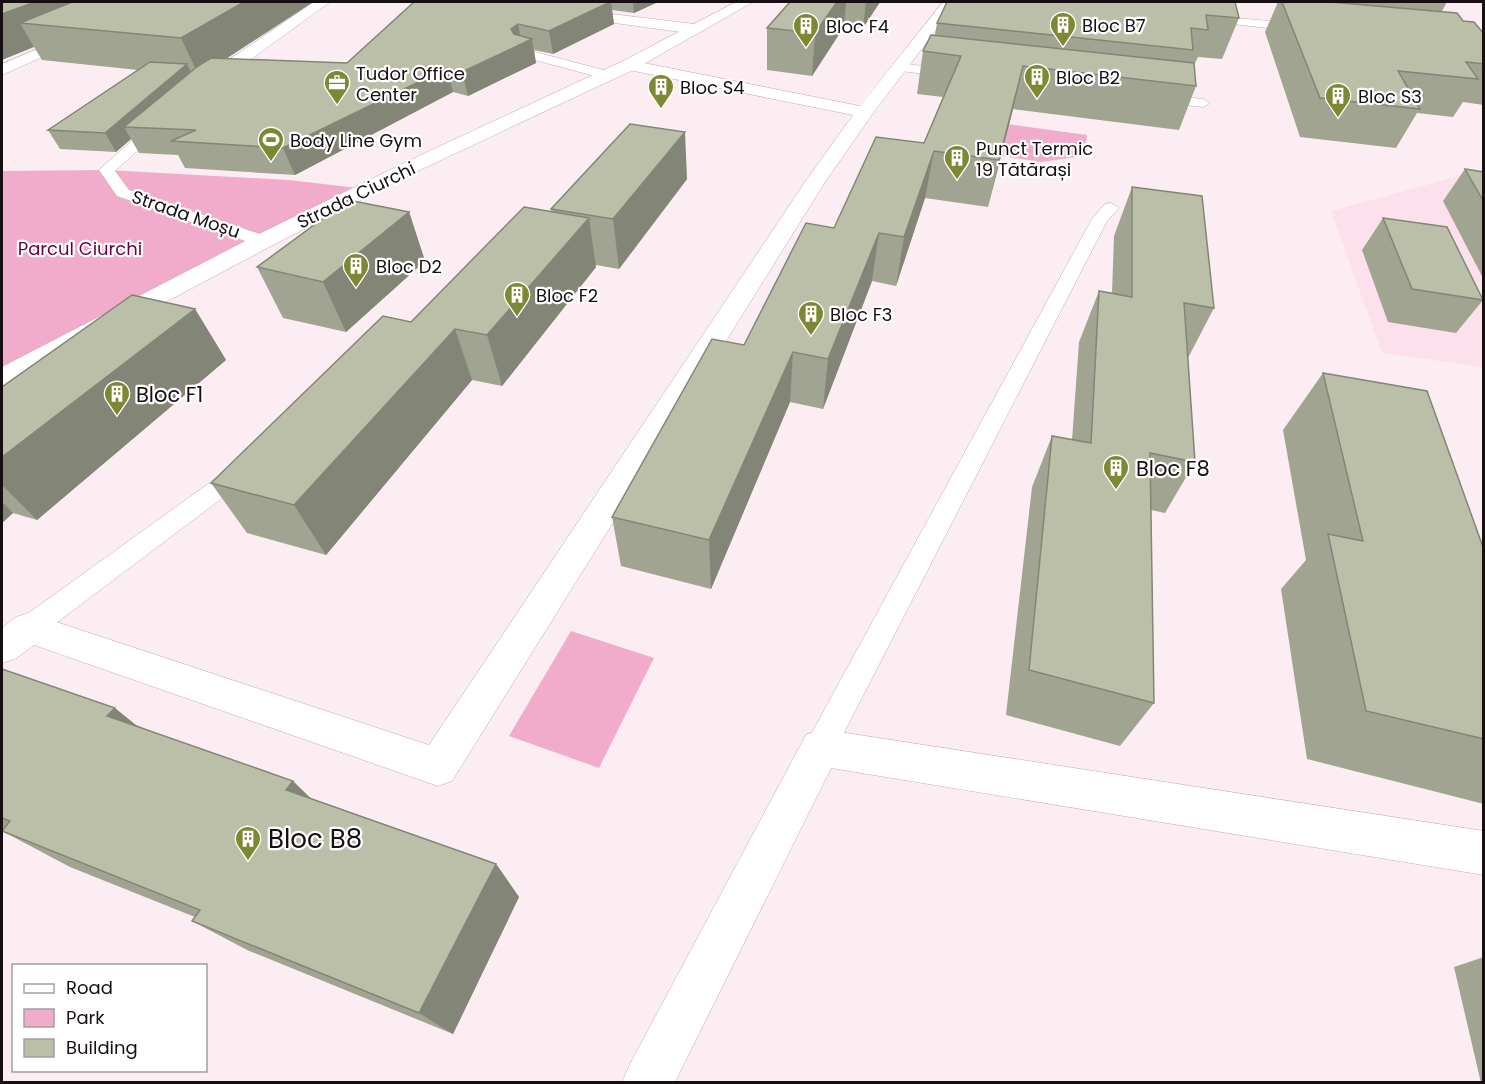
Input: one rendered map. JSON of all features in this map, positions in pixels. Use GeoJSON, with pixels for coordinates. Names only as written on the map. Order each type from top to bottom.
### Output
{"type":"FeatureCollection","features":[{"type":"Feature","properties":{"kind":"street"},"geometry":{"type":"LineString","coordinates":[[2,70],[160,2]]}},
{"type":"Feature","properties":{"kind":"street"},"geometry":{"type":"LineString","coordinates":[[201,87],[323,2]]}},
{"type":"Feature","properties":{"kind":"street","name":"Strada Ciurchi"},"geometry":{"type":"LineString","coordinates":[[2,378],[263,241],[415,165],[629,65],[746,2]]}},
{"type":"Feature","properties":{"kind":"street"},"geometry":{"type":"LineString","coordinates":[[15,638],[438,767],[810,190],[864,112],[950,2]]}},
{"type":"Feature","properties":{"kind":"street"},"geometry":{"type":"LineString","coordinates":[[552,13],[599,15],[695,29]]}},
{"type":"Feature","properties":{"kind":"street"},"geometry":{"type":"LineString","coordinates":[[629,65],[864,112]]}},
{"type":"Feature","properties":{"kind":"street"},"geometry":{"type":"LineString","coordinates":[[648,1083],[820,748],[1484,853]]}},
{"type":"Feature","properties":{"kind":"lane"},"geometry":{"type":"LineString","coordinates":[[1194,17],[1314,30]]}},
{"type":"Feature","properties":{"kind":"lane"},"geometry":{"type":"LineString","coordinates":[[524,53],[606,75]]}},
{"type":"Feature","properties":{"kind":"lane"},"geometry":{"type":"LineString","coordinates":[[899,67],[974,76]]}},
{"type":"Feature","properties":{"kind":"lane"},"geometry":{"type":"LineString","coordinates":[[1137,95],[1203,103]]}},
{"type":"Feature","properties":{"kind":"lane","name":"Strada Moșu"},"geometry":{"type":"LineString","coordinates":[[170,115],[107,170],[123,193],[263,241]]}},
{"type":"Feature","properties":{"kind":"lane"},"geometry":{"type":"LineString","coordinates":[[820,748],[1100,219],[1111,208]]}},
{"type":"Feature","properties":{"kind":"lane"},"geometry":{"type":"LineString","coordinates":[[15,638],[260,458]]}},
{"type":"Feature","properties":{"kind":"shaded area"},"geometry":{"type":"Polygon","coordinates":[[[1477,171],[1483,172],[1483,367],[1382,353],[1331,211],[1477,171]]]}},
{"type":"Feature","properties":{"kind":"green space"},"geometry":{"type":"Polygon","coordinates":[[[942,115],[1087,135],[1084,156],[1041,162],[929,145],[942,115]]]}},
{"type":"Feature","properties":{"kind":"green space","name":"Parcul Ciurchi"},"geometry":{"type":"Polygon","coordinates":[[[107,170],[289,180],[366,189],[2,378],[2,171],[107,170]]]}},
{"type":"Feature","properties":{"kind":"green space"},"geometry":{"type":"Polygon","coordinates":[[[571,631],[654,658],[599,768],[509,736],[571,631]]]}},
{"type":"Feature","properties":{"kind":"building"},"geometry":{"type":"Polygon","coordinates":[[[2,2],[35,2],[2,14],[2,2]]]}},
{"type":"Feature","properties":{"kind":"building"},"geometry":{"type":"Polygon","coordinates":[[[72,2],[244,2],[181,38],[20,23],[72,2]]]}},
{"type":"Feature","properties":{"kind":"building"},"geometry":{"type":"Polygon","coordinates":[[[414,2],[610,2],[549,31],[518,24],[511,29],[514,34],[532,39],[462,72],[447,68],[283,148],[171,141],[196,130],[124,127],[198,66],[211,58],[347,63],[414,2]]]}},
{"type":"Feature","properties":{"kind":"building"},"geometry":{"type":"Polygon","coordinates":[[[790,2],[837,2],[815,33],[767,28],[790,2]]]}},
{"type":"Feature","properties":{"kind":"building"},"geometry":{"type":"Polygon","coordinates":[[[947,2],[1235,2],[1239,18],[1206,15],[1208,30],[1191,28],[1193,50],[937,23],[947,2]]]}},
{"type":"Feature","properties":{"kind":"building"},"geometry":{"type":"Polygon","coordinates":[[[1282,2],[1330,2],[1457,13],[1463,21],[1474,22],[1484,34],[1484,64],[1466,62],[1478,79],[1398,71],[1420,109],[1320,98],[1282,2]]]}},
{"type":"Feature","properties":{"kind":"building"},"geometry":{"type":"Polygon","coordinates":[[[931,35],[1194,63],[1196,86],[1023,66],[999,160],[934,151],[904,237],[879,233],[828,359],[793,352],[709,540],[612,517],[712,339],[744,345],[806,223],[834,228],[876,137],[924,143],[961,56],[923,51],[931,35]]]}},
{"type":"Feature","properties":{"kind":"building"},"geometry":{"type":"Polygon","coordinates":[[[150,62],[187,64],[105,133],[48,130],[150,62]]]}},
{"type":"Feature","properties":{"kind":"building"},"geometry":{"type":"Polygon","coordinates":[[[630,124],[685,132],[613,219],[551,209],[630,124]]]}},
{"type":"Feature","properties":{"kind":"building"},"geometry":{"type":"Polygon","coordinates":[[[1465,169],[1484,172],[1484,202],[1465,169]]]}},
{"type":"Feature","properties":{"kind":"building","name":"Bloc F8"},"geometry":{"type":"Polygon","coordinates":[[[1132,187],[1202,196],[1214,308],[1184,303],[1195,462],[1150,453],[1154,703],[1029,670],[1052,436],[1091,443],[1099,291],[1132,297],[1132,187]]]}},
{"type":"Feature","properties":{"kind":"building"},"geometry":{"type":"Polygon","coordinates":[[[348,200],[409,212],[323,282],[257,267],[348,200]]]}},
{"type":"Feature","properties":{"kind":"building"},"geometry":{"type":"Polygon","coordinates":[[[524,207],[589,218],[487,335],[455,329],[294,505],[211,483],[383,316],[411,322],[524,207]]]}},
{"type":"Feature","properties":{"kind":"building"},"geometry":{"type":"Polygon","coordinates":[[[1383,218],[1447,227],[1483,300],[1412,289],[1383,218]]]}},
{"type":"Feature","properties":{"kind":"building"},"geometry":{"type":"Polygon","coordinates":[[[132,295],[195,309],[2,457],[2,387],[132,295]]]}},
{"type":"Feature","properties":{"kind":"building"},"geometry":{"type":"Polygon","coordinates":[[[1323,373],[1427,391],[1484,550],[1484,739],[1366,711],[1328,534],[1363,541],[1323,373]]]}},
{"type":"Feature","properties":{"kind":"building","name":"Bloc B8"},"geometry":{"type":"Polygon","coordinates":[[[2,669],[115,708],[107,716],[293,781],[286,790],[496,864],[419,1013],[192,921],[200,910],[2,831],[10,821],[2,818],[2,669]]]}},
{"type":"Feature","properties":{"kind":"place","name":"Bloc B7"},"geometry":{"type":"Point","coordinates":[1063,48]}},
{"type":"Feature","properties":{"kind":"place","name":"Bloc F4"},"geometry":{"type":"Point","coordinates":[806,49]}},
{"type":"Feature","properties":{"kind":"place","name":"Bloc B2"},"geometry":{"type":"Point","coordinates":[1037,100]}},
{"type":"Feature","properties":{"kind":"place","name":"Tudor Office Center"},"geometry":{"type":"Point","coordinates":[337,106]}},
{"type":"Feature","properties":{"kind":"place","name":"Bloc S4"},"geometry":{"type":"Point","coordinates":[661,110]}},
{"type":"Feature","properties":{"kind":"place","name":"Bloc S3"},"geometry":{"type":"Point","coordinates":[1338,119]}},
{"type":"Feature","properties":{"kind":"place","name":"Body Line Gym"},"geometry":{"type":"Point","coordinates":[271,163]}},
{"type":"Feature","properties":{"kind":"place","name":"Punct Termic 19 Tătărași"},"geometry":{"type":"Point","coordinates":[957,181]}},
{"type":"Feature","properties":{"kind":"place","name":"Bloc D2"},"geometry":{"type":"Point","coordinates":[356,289]}},
{"type":"Feature","properties":{"kind":"place","name":"Bloc F2"},"geometry":{"type":"Point","coordinates":[517,318]}},
{"type":"Feature","properties":{"kind":"place","name":"Bloc F3"},"geometry":{"type":"Point","coordinates":[811,337]}},
{"type":"Feature","properties":{"kind":"place","name":"Bloc F1"},"geometry":{"type":"Point","coordinates":[117,417]}},
{"type":"Feature","properties":{"kind":"place","name":"Bloc F8"},"geometry":{"type":"Point","coordinates":[1116,491]}},
{"type":"Feature","properties":{"kind":"place","name":"Bloc B8"},"geometry":{"type":"Point","coordinates":[248,862]}}]}
